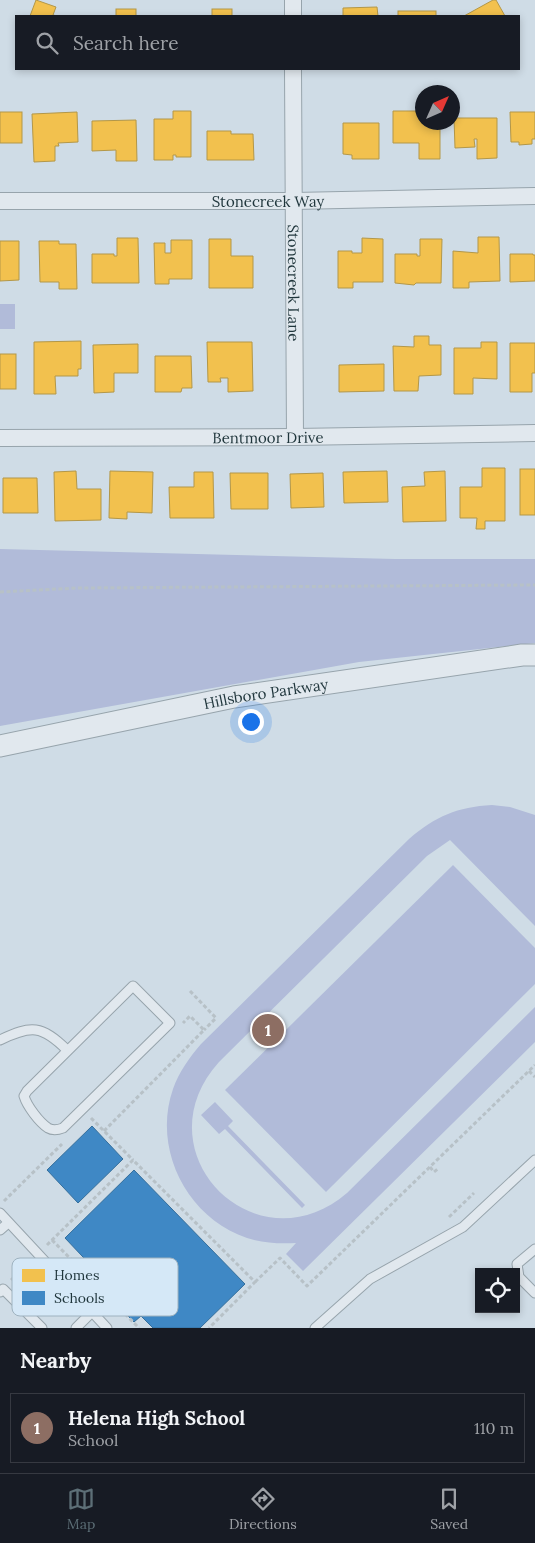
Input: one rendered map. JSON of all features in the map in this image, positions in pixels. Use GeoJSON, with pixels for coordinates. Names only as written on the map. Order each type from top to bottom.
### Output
{"type":"FeatureCollection","features":[{"type":"Feature","properties":{"kind":"street"},"geometry":{"type":"LineString","coordinates":[[293,0],[293,15]]}},
{"type":"Feature","properties":{"kind":"street","name":"Stonecreek Lane"},"geometry":{"type":"LineString","coordinates":[[293,70],[295,437]]}},
{"type":"Feature","properties":{"kind":"street","name":"Stonecreek Way"},"geometry":{"type":"LineString","coordinates":[[0,201],[294,201],[535,196]]}},
{"type":"Feature","properties":{"kind":"street","name":"Bentmoor Drive"},"geometry":{"type":"LineString","coordinates":[[0,438],[295,437],[535,433]]}},
{"type":"Feature","properties":{"kind":"street","name":"Hillsboro Parkway"},"geometry":{"type":"LineString","coordinates":[[0,746],[234,698],[522,654],[535,654]]}},
{"type":"Feature","properties":{"kind":"lane"},"geometry":{"type":"LineString","coordinates":[[133,986],[170,1023],[63,1128],[55,1130],[48,1128],[26,1104],[24,1096],[66,1050],[133,986]]}},
{"type":"Feature","properties":{"kind":"lane"},"geometry":{"type":"LineString","coordinates":[[0,1040],[16,1032],[30,1029],[43,1031],[53,1036],[66,1050]]}},
{"type":"Feature","properties":{"kind":"lane"},"geometry":{"type":"LineString","coordinates":[[315,1328],[370,1279],[463,1227],[535,1160]]}},
{"type":"Feature","properties":{"kind":"lane"},"geometry":{"type":"LineString","coordinates":[[0,1213],[41,1258]]}},
{"type":"Feature","properties":{"kind":"lane"},"geometry":{"type":"LineString","coordinates":[[0,1230],[8,1223]]}},
{"type":"Feature","properties":{"kind":"lane"},"geometry":{"type":"LineString","coordinates":[[535,1249],[517,1264],[519,1277],[535,1293]]}},
{"type":"Feature","properties":{"kind":"lane"},"geometry":{"type":"LineString","coordinates":[[0,1292],[3,1289],[12,1298]]}},
{"type":"Feature","properties":{"kind":"lane"},"geometry":{"type":"LineString","coordinates":[[30,1316],[42,1328]]}},
{"type":"Feature","properties":{"kind":"lane"},"geometry":{"type":"LineString","coordinates":[[76,1328],[88,1316]]}},
{"type":"Feature","properties":{"kind":"lane"},"geometry":{"type":"LineString","coordinates":[[96,1316],[107,1328]]}},
{"type":"Feature","properties":{"kind":"path"},"geometry":{"type":"LineString","coordinates":[[0,592],[77,588],[535,584]]}},
{"type":"Feature","properties":{"kind":"path"},"geometry":{"type":"LineString","coordinates":[[104,1131],[216,1018],[190,991]]}},
{"type":"Feature","properties":{"kind":"path"},"geometry":{"type":"LineString","coordinates":[[190,1016],[204,1030]]}},
{"type":"Feature","properties":{"kind":"path"},"geometry":{"type":"LineString","coordinates":[[209,1328],[280,1258],[307,1286],[535,1065]]}},
{"type":"Feature","properties":{"kind":"path"},"geometry":{"type":"LineString","coordinates":[[529,1071],[535,1077]]}},
{"type":"Feature","properties":{"kind":"path"},"geometry":{"type":"LineString","coordinates":[[89,1116],[255,1282]]}},
{"type":"Feature","properties":{"kind":"path"},"geometry":{"type":"LineString","coordinates":[[47,1246],[133,1160]]}},
{"type":"Feature","properties":{"kind":"path"},"geometry":{"type":"LineString","coordinates":[[430,1167],[434,1172],[439,1168]]}},
{"type":"Feature","properties":{"kind":"path"},"geometry":{"type":"LineString","coordinates":[[52,1240],[70,1258]]}},
{"type":"Feature","properties":{"kind":"path"},"geometry":{"type":"LineString","coordinates":[[127,1316],[139,1328]]}},
{"type":"Feature","properties":{"kind":"shaded area"},"geometry":{"type":"Polygon","coordinates":[[[0,304],[15,304],[15,329],[0,329],[0,304]]]}},
{"type":"Feature","properties":{"kind":"shaded area"},"geometry":{"type":"Polygon","coordinates":[[[0,549],[395,559],[535,559],[535,643],[359,662],[0,726],[0,549]]]}},
{"type":"Feature","properties":{"kind":"shaded area"},"geometry":{"type":"Polygon","coordinates":[[[492,805],[510,807],[535,815],[535,926],[450,840],[427,856],[219,1062],[198,1097],[192,1131],[200,1164],[218,1190],[245,1210],[277,1218],[312,1213],[347,1193],[535,1007],[535,1042],[303,1271],[286,1254],[296,1243],[271,1243],[247,1238],[226,1228],[207,1215],[192,1198],[180,1178],[171,1157],[167,1135],[168,1112],[175,1083],[185,1065],[201,1044],[409,839],[428,824],[448,814],[468,808],[492,805]]]}},
{"type":"Feature","properties":{"kind":"shaded area"},"geometry":{"type":"Polygon","coordinates":[[[453,865],[535,948],[535,984],[326,1192],[225,1090],[453,865]]]}},
{"type":"Feature","properties":{"kind":"shaded area"},"geometry":{"type":"Polygon","coordinates":[[[215,1102],[233,1121],[228,1126],[305,1205],[302,1208],[225,1129],[219,1134],[201,1115],[215,1102]]]}},
{"type":"Feature","properties":{"kind":"building: Homes"},"geometry":{"type":"Polygon","coordinates":[[[36,0],[56,7],[53,15],[30,15],[36,0]]]}},
{"type":"Feature","properties":{"kind":"building: Homes"},"geometry":{"type":"Polygon","coordinates":[[[496,0],[504,15],[466,15],[496,0]]]}},
{"type":"Feature","properties":{"kind":"building: Homes"},"geometry":{"type":"Polygon","coordinates":[[[377,7],[378,15],[343,15],[343,8],[377,7]]]}},
{"type":"Feature","properties":{"kind":"building: Homes"},"geometry":{"type":"Polygon","coordinates":[[[116,9],[136,9],[136,15],[116,15],[116,9]]]}},
{"type":"Feature","properties":{"kind":"building: Homes"},"geometry":{"type":"Polygon","coordinates":[[[212,9],[232,9],[232,15],[212,15],[212,9]]]}},
{"type":"Feature","properties":{"kind":"building: Homes"},"geometry":{"type":"Polygon","coordinates":[[[398,11],[436,11],[436,15],[398,15],[398,11]]]}},
{"type":"Feature","properties":{"kind":"building: Homes"},"geometry":{"type":"Polygon","coordinates":[[[173,111],[191,111],[191,157],[176,157],[176,155],[173,155],[173,160],[154,160],[154,119],[173,119],[173,111]]]}},
{"type":"Feature","properties":{"kind":"building: Homes"},"geometry":{"type":"Polygon","coordinates":[[[393,111],[415,111],[415,130],[440,130],[440,159],[419,159],[419,143],[393,143],[393,111]]]}},
{"type":"Feature","properties":{"kind":"building: Homes"},"geometry":{"type":"Polygon","coordinates":[[[0,112],[22,112],[22,143],[0,143],[0,112]]]}},
{"type":"Feature","properties":{"kind":"building: Homes"},"geometry":{"type":"Polygon","coordinates":[[[77,112],[78,142],[58,143],[59,146],[55,146],[55,161],[34,162],[32,114],[77,112]]]}},
{"type":"Feature","properties":{"kind":"building: Homes"},"geometry":{"type":"Polygon","coordinates":[[[510,112],[535,112],[535,139],[532,139],[532,144],[519,145],[519,142],[511,142],[510,112]]]}},
{"type":"Feature","properties":{"kind":"building: Homes"},"geometry":{"type":"Polygon","coordinates":[[[460,118],[497,118],[497,158],[477,159],[477,139],[474,139],[475,147],[455,148],[454,130],[460,130],[460,118]]]}},
{"type":"Feature","properties":{"kind":"building: Homes"},"geometry":{"type":"Polygon","coordinates":[[[136,120],[137,161],[116,161],[116,150],[92,151],[92,121],[136,120]]]}},
{"type":"Feature","properties":{"kind":"building: Homes"},"geometry":{"type":"Polygon","coordinates":[[[343,123],[379,123],[379,159],[352,159],[352,155],[343,154],[343,123]]]}},
{"type":"Feature","properties":{"kind":"building: Homes"},"geometry":{"type":"Polygon","coordinates":[[[207,131],[231,131],[231,134],[253,134],[254,160],[207,160],[207,131]]]}},
{"type":"Feature","properties":{"kind":"building: Homes"},"geometry":{"type":"Polygon","coordinates":[[[478,237],[499,237],[500,281],[469,282],[469,288],[453,288],[453,251],[478,253],[478,237]]]}},
{"type":"Feature","properties":{"kind":"building: Homes"},"geometry":{"type":"Polygon","coordinates":[[[117,238],[138,238],[139,283],[92,283],[92,254],[114,254],[114,256],[117,256],[117,238]]]}},
{"type":"Feature","properties":{"kind":"building: Homes"},"geometry":{"type":"Polygon","coordinates":[[[362,238],[383,239],[383,282],[353,282],[353,288],[338,288],[338,251],[362,253],[362,238]]]}},
{"type":"Feature","properties":{"kind":"building: Homes"},"geometry":{"type":"Polygon","coordinates":[[[209,239],[231,239],[231,256],[253,256],[253,288],[209,288],[209,239]]]}},
{"type":"Feature","properties":{"kind":"building: Homes"},"geometry":{"type":"Polygon","coordinates":[[[420,239],[442,239],[441,283],[416,283],[414,285],[395,283],[395,254],[417,254],[417,256],[420,256],[420,239]]]}},
{"type":"Feature","properties":{"kind":"building: Homes"},"geometry":{"type":"Polygon","coordinates":[[[171,240],[192,240],[192,279],[169,279],[169,284],[155,284],[154,243],[165,243],[165,253],[171,253],[171,240]]]}},
{"type":"Feature","properties":{"kind":"building: Homes"},"geometry":{"type":"Polygon","coordinates":[[[0,241],[19,241],[19,280],[0,281],[0,241]]]}},
{"type":"Feature","properties":{"kind":"building: Homes"},"geometry":{"type":"Polygon","coordinates":[[[39,241],[59,241],[59,244],[76,244],[77,289],[59,289],[59,282],[40,282],[39,241]]]}},
{"type":"Feature","properties":{"kind":"building: Homes"},"geometry":{"type":"Polygon","coordinates":[[[510,254],[535,255],[535,281],[510,282],[510,254]]]}},
{"type":"Feature","properties":{"kind":"building: Homes"},"geometry":{"type":"Polygon","coordinates":[[[414,336],[429,336],[429,345],[441,345],[441,375],[419,376],[418,391],[394,391],[393,346],[414,347],[414,336]]]}},
{"type":"Feature","properties":{"kind":"building: Homes"},"geometry":{"type":"Polygon","coordinates":[[[81,341],[81,369],[78,369],[78,376],[55,376],[56,394],[34,394],[34,342],[81,341]]]}},
{"type":"Feature","properties":{"kind":"building: Homes"},"geometry":{"type":"Polygon","coordinates":[[[207,342],[252,342],[253,391],[228,392],[228,378],[220,378],[221,382],[208,382],[207,342]]]}},
{"type":"Feature","properties":{"kind":"building: Homes"},"geometry":{"type":"Polygon","coordinates":[[[481,342],[497,342],[497,379],[473,378],[473,394],[454,394],[454,348],[481,348],[481,342]]]}},
{"type":"Feature","properties":{"kind":"building: Homes"},"geometry":{"type":"Polygon","coordinates":[[[510,343],[535,343],[535,373],[532,373],[532,392],[510,392],[510,343]]]}},
{"type":"Feature","properties":{"kind":"building: Homes"},"geometry":{"type":"Polygon","coordinates":[[[138,344],[138,373],[114,373],[114,392],[94,393],[93,345],[138,344]]]}},
{"type":"Feature","properties":{"kind":"building: Homes"},"geometry":{"type":"Polygon","coordinates":[[[0,354],[16,354],[16,389],[0,389],[0,354]]]}},
{"type":"Feature","properties":{"kind":"building: Homes"},"geometry":{"type":"Polygon","coordinates":[[[155,356],[191,356],[192,388],[182,388],[181,392],[155,392],[155,356]]]}},
{"type":"Feature","properties":{"kind":"building: Homes"},"geometry":{"type":"Polygon","coordinates":[[[384,364],[384,391],[339,392],[339,365],[384,364]]]}},
{"type":"Feature","properties":{"kind":"building: Homes"},"geometry":{"type":"Polygon","coordinates":[[[482,468],[505,468],[505,521],[485,521],[485,529],[476,529],[477,518],[460,518],[460,487],[482,487],[482,468]]]}},
{"type":"Feature","properties":{"kind":"building: Homes"},"geometry":{"type":"Polygon","coordinates":[[[520,469],[535,469],[535,515],[520,515],[520,469]]]}},
{"type":"Feature","properties":{"kind":"building: Homes"},"geometry":{"type":"Polygon","coordinates":[[[76,471],[77,489],[101,489],[101,520],[55,521],[54,472],[76,471]]]}},
{"type":"Feature","properties":{"kind":"building: Homes"},"geometry":{"type":"Polygon","coordinates":[[[110,471],[153,472],[152,513],[127,512],[127,519],[109,518],[110,471]]]}},
{"type":"Feature","properties":{"kind":"building: Homes"},"geometry":{"type":"Polygon","coordinates":[[[387,471],[388,502],[344,503],[343,472],[387,471]]]}},
{"type":"Feature","properties":{"kind":"building: Homes"},"geometry":{"type":"Polygon","coordinates":[[[445,471],[446,521],[403,522],[402,487],[425,486],[424,472],[445,471]]]}},
{"type":"Feature","properties":{"kind":"building: Homes"},"geometry":{"type":"Polygon","coordinates":[[[194,472],[213,472],[214,518],[170,518],[169,487],[194,487],[194,472]]]}},
{"type":"Feature","properties":{"kind":"building: Homes"},"geometry":{"type":"Polygon","coordinates":[[[230,473],[268,473],[268,509],[231,509],[230,473]]]}},
{"type":"Feature","properties":{"kind":"building: Homes"},"geometry":{"type":"Polygon","coordinates":[[[323,473],[324,507],[291,508],[290,474],[323,473]]]}},
{"type":"Feature","properties":{"kind":"building: Homes"},"geometry":{"type":"Polygon","coordinates":[[[3,478],[37,478],[38,513],[3,513],[3,478]]]}},
{"type":"Feature","properties":{"kind":"building: Schools"},"geometry":{"type":"Polygon","coordinates":[[[92,1126],[123,1159],[78,1203],[47,1170],[92,1126]]]}},
{"type":"Feature","properties":{"kind":"building: Schools"},"geometry":{"type":"Polygon","coordinates":[[[134,1170],[245,1284],[200,1328],[153,1328],[141,1316],[178,1316],[178,1258],[84,1258],[65,1238],[134,1170]]]}},
{"type":"Feature","properties":{"kind":"building: Schools"},"geometry":{"type":"Polygon","coordinates":[[[128,1316],[141,1316],[134,1322],[128,1316]]]}},
{"type":"Feature","properties":{"kind":"place","name":"Helena High School"},"geometry":{"type":"Point","coordinates":[268,1030]}}]}
